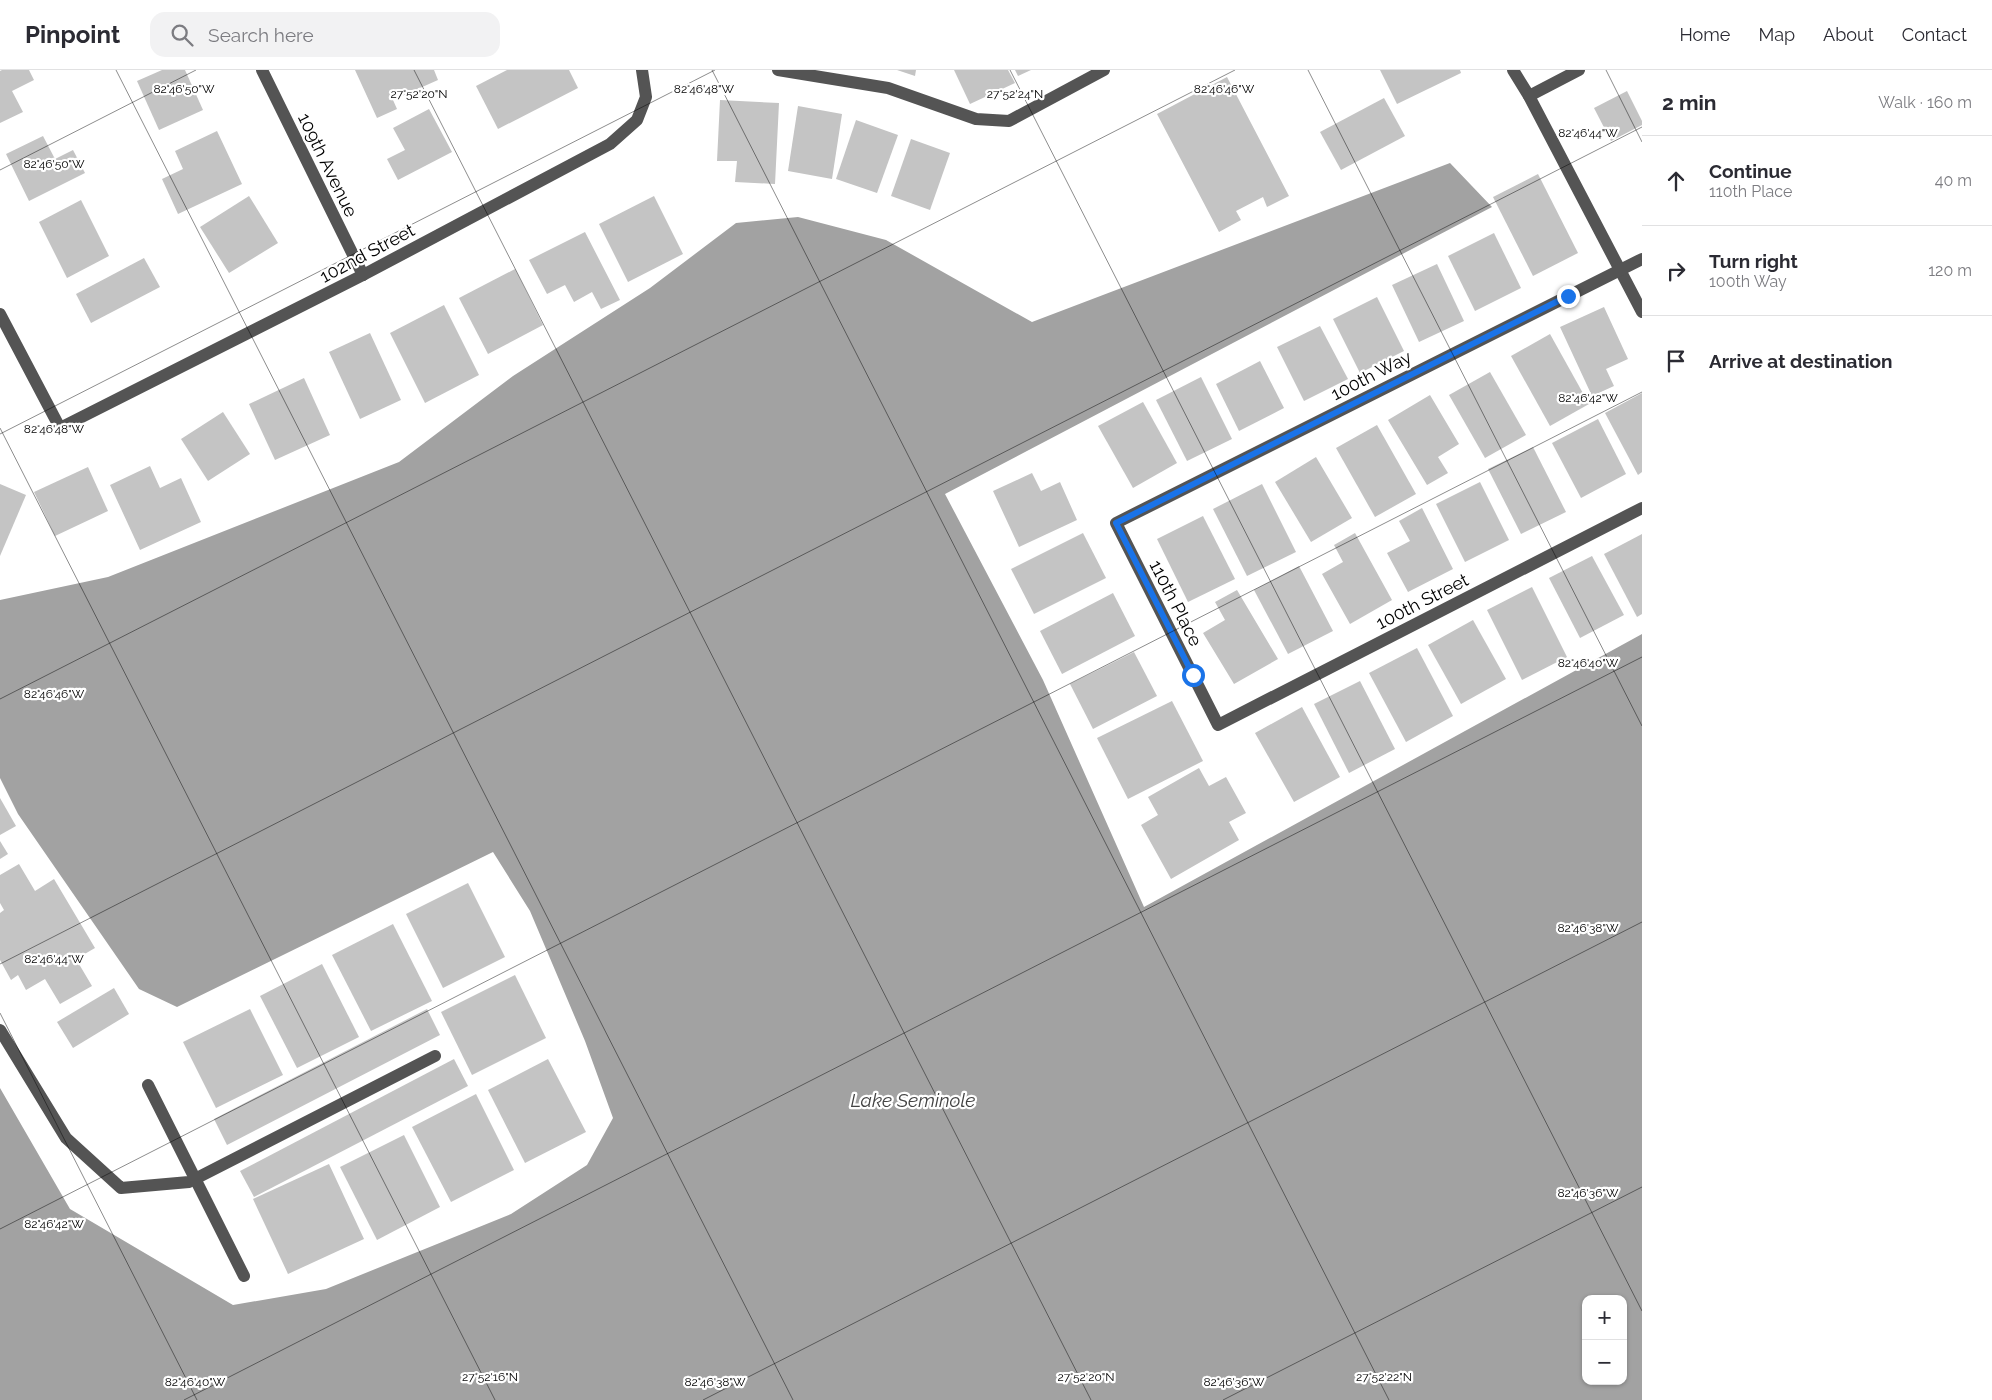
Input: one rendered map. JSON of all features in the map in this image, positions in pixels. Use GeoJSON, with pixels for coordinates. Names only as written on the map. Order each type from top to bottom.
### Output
{"type":"FeatureCollection","features":[{"type":"Feature","properties":{"kind":"street","name":"109th Avenue"},"geometry":{"type":"LineString","coordinates":[[262,70],[363,275]]}},
{"type":"Feature","properties":{"kind":"street","name":"102nd Street"},"geometry":{"type":"LineString","coordinates":[[0,314],[60,428],[363,275],[610,144],[637,120],[646,97],[642,70]]}},
{"type":"Feature","properties":{"kind":"street"},"geometry":{"type":"LineString","coordinates":[[778,70],[888,88],[976,119],[1009,121],[1104,70]]}},
{"type":"Feature","properties":{"kind":"street"},"geometry":{"type":"LineString","coordinates":[[1513,70],[1529,96],[1642,312]]}},
{"type":"Feature","properties":{"kind":"street"},"geometry":{"type":"LineString","coordinates":[[1529,96],[1579,70]]}},
{"type":"Feature","properties":{"kind":"street","name":"100th Way"},"geometry":{"type":"LineString","coordinates":[[1116,523],[1642,259]]}},
{"type":"Feature","properties":{"kind":"street","name":"100th Street"},"geometry":{"type":"LineString","coordinates":[[1218,725],[1642,508]]}},
{"type":"Feature","properties":{"kind":"street","name":"110th Place"},"geometry":{"type":"LineString","coordinates":[[1116,523],[1218,725]]}},
{"type":"Feature","properties":{"kind":"street"},"geometry":{"type":"LineString","coordinates":[[0,1030],[66,1138],[121,1188],[189,1182],[435,1056]]}},
{"type":"Feature","properties":{"kind":"street"},"geometry":{"type":"LineString","coordinates":[[148,1085],[244,1276]]}},
{"type":"Feature","properties":{"kind":"water","name":"Lake Seminole"},"geometry":{"type":"Polygon","coordinates":[[[1450,163],[1492,207],[945,494],[1043,680],[1144,907],[1642,634],[1642,1400],[0,1400],[0,1088],[70,1209],[233,1305],[326,1289],[511,1214],[587,1165],[613,1118],[585,1041],[530,911],[493,852],[177,1007],[139,989],[18,814],[0,778],[0,600],[108,577],[399,462],[513,376],[650,288],[736,223],[798,217],[886,240],[1032,322],[1450,163]]]}},
{"type":"Feature","properties":{"kind":"building"},"geometry":{"type":"Polygon","coordinates":[[[29,70],[34,80],[12,91],[23,112],[0,123],[0,71],[29,70]]]}},
{"type":"Feature","properties":{"kind":"building"},"geometry":{"type":"Polygon","coordinates":[[[162,70],[185,70],[203,110],[159,130],[137,81],[162,70]]]}},
{"type":"Feature","properties":{"kind":"building"},"geometry":{"type":"Polygon","coordinates":[[[355,70],[434,70],[438,80],[393,100],[397,109],[377,118],[355,70]]]}},
{"type":"Feature","properties":{"kind":"building"},"geometry":{"type":"Polygon","coordinates":[[[507,70],[569,70],[578,88],[498,129],[476,86],[507,70]]]}},
{"type":"Feature","properties":{"kind":"building"},"geometry":{"type":"Polygon","coordinates":[[[897,70],[916,70],[915,76],[897,70]]]}},
{"type":"Feature","properties":{"kind":"building"},"geometry":{"type":"Polygon","coordinates":[[[954,70],[1008,70],[1015,83],[970,104],[954,70]]]}},
{"type":"Feature","properties":{"kind":"building"},"geometry":{"type":"Polygon","coordinates":[[[1015,70],[1031,70],[1018,76],[1015,70]]]}},
{"type":"Feature","properties":{"kind":"building"},"geometry":{"type":"Polygon","coordinates":[[[1380,70],[1460,70],[1461,73],[1397,104],[1380,70]]]}},
{"type":"Feature","properties":{"kind":"building"},"geometry":{"type":"Polygon","coordinates":[[[1227,77],[1289,196],[1267,207],[1263,197],[1236,211],[1241,220],[1219,232],[1157,114],[1227,77]]]}},
{"type":"Feature","properties":{"kind":"building"},"geometry":{"type":"Polygon","coordinates":[[[1627,91],[1642,121],[1642,125],[1611,141],[1594,108],[1627,91]]]}},
{"type":"Feature","properties":{"kind":"building"},"geometry":{"type":"Polygon","coordinates":[[[1384,98],[1405,136],[1341,170],[1320,132],[1384,98]]]}},
{"type":"Feature","properties":{"kind":"building"},"geometry":{"type":"Polygon","coordinates":[[[720,100],[779,103],[775,184],[735,182],[737,161],[717,161],[720,100]]]}},
{"type":"Feature","properties":{"kind":"building"},"geometry":{"type":"Polygon","coordinates":[[[798,106],[842,114],[832,179],[788,171],[798,106]]]}},
{"type":"Feature","properties":{"kind":"building"},"geometry":{"type":"Polygon","coordinates":[[[429,109],[452,152],[398,180],[387,159],[405,150],[393,128],[429,109]]]}},
{"type":"Feature","properties":{"kind":"building"},"geometry":{"type":"Polygon","coordinates":[[[856,120],[898,135],[877,193],[836,179],[856,120]]]}},
{"type":"Feature","properties":{"kind":"building"},"geometry":{"type":"Polygon","coordinates":[[[217,131],[242,184],[178,214],[162,179],[183,169],[175,151],[217,131]]]}},
{"type":"Feature","properties":{"kind":"building"},"geometry":{"type":"Polygon","coordinates":[[[43,136],[55,159],[73,150],[85,173],[29,201],[6,154],[43,136]]]}},
{"type":"Feature","properties":{"kind":"building"},"geometry":{"type":"Polygon","coordinates":[[[911,139],[950,153],[930,210],[891,196],[911,139]]]}},
{"type":"Feature","properties":{"kind":"building"},"geometry":{"type":"Polygon","coordinates":[[[1538,174],[1578,253],[1533,276],[1493,197],[1538,174]]]}},
{"type":"Feature","properties":{"kind":"building"},"geometry":{"type":"Polygon","coordinates":[[[249,196],[278,243],[229,273],[200,227],[249,196]]]}},
{"type":"Feature","properties":{"kind":"building"},"geometry":{"type":"Polygon","coordinates":[[[654,196],[683,254],[628,282],[599,224],[654,196]]]}},
{"type":"Feature","properties":{"kind":"building"},"geometry":{"type":"Polygon","coordinates":[[[81,200],[109,256],[67,278],[39,222],[81,200]]]}},
{"type":"Feature","properties":{"kind":"building"},"geometry":{"type":"Polygon","coordinates":[[[585,232],[620,300],[601,309],[592,292],[574,302],[565,285],[547,294],[529,260],[585,232]]]}},
{"type":"Feature","properties":{"kind":"building"},"geometry":{"type":"Polygon","coordinates":[[[1494,233],[1521,288],[1475,311],[1448,256],[1494,233]]]}},
{"type":"Feature","properties":{"kind":"building"},"geometry":{"type":"Polygon","coordinates":[[[144,258],[160,287],[91,323],[76,294],[144,258]]]}},
{"type":"Feature","properties":{"kind":"building"},"geometry":{"type":"Polygon","coordinates":[[[1437,264],[1464,321],[1419,342],[1392,285],[1437,264]]]}},
{"type":"Feature","properties":{"kind":"building"},"geometry":{"type":"Polygon","coordinates":[[[515,269],[543,325],[488,354],[459,298],[515,269]]]}},
{"type":"Feature","properties":{"kind":"building"},"geometry":{"type":"Polygon","coordinates":[[[1377,297],[1404,351],[1360,373],[1333,319],[1377,297]]]}},
{"type":"Feature","properties":{"kind":"building"},"geometry":{"type":"Polygon","coordinates":[[[444,305],[479,375],[425,403],[390,333],[444,305]]]}},
{"type":"Feature","properties":{"kind":"building"},"geometry":{"type":"Polygon","coordinates":[[[1604,307],[1628,359],[1606,369],[1614,386],[1592,396],[1560,327],[1604,307]]]}},
{"type":"Feature","properties":{"kind":"building"},"geometry":{"type":"Polygon","coordinates":[[[1320,326],[1348,379],[1304,401],[1277,347],[1320,326]]]}},
{"type":"Feature","properties":{"kind":"building"},"geometry":{"type":"Polygon","coordinates":[[[370,333],[401,400],[360,419],[329,352],[370,333]]]}},
{"type":"Feature","properties":{"kind":"building"},"geometry":{"type":"Polygon","coordinates":[[[1550,334],[1589,404],[1550,426],[1511,356],[1550,334]]]}},
{"type":"Feature","properties":{"kind":"building"},"geometry":{"type":"Polygon","coordinates":[[[1260,361],[1284,408],[1239,431],[1216,384],[1260,361]]]}},
{"type":"Feature","properties":{"kind":"building"},"geometry":{"type":"Polygon","coordinates":[[[1490,372],[1526,435],[1485,458],[1449,395],[1490,372]]]}},
{"type":"Feature","properties":{"kind":"building"},"geometry":{"type":"Polygon","coordinates":[[[1201,377],[1232,439],[1187,461],[1156,400],[1201,377]]]}},
{"type":"Feature","properties":{"kind":"building"},"geometry":{"type":"Polygon","coordinates":[[[304,378],[330,435],[275,460],[249,404],[304,378]]]}},
{"type":"Feature","properties":{"kind":"building"},"geometry":{"type":"Polygon","coordinates":[[[1642,393],[1642,472],[1638,475],[1605,413],[1642,393]]]}},
{"type":"Feature","properties":{"kind":"building"},"geometry":{"type":"Polygon","coordinates":[[[1430,395],[1459,444],[1438,457],[1448,473],[1427,485],[1388,420],[1430,395]]]}},
{"type":"Feature","properties":{"kind":"building"},"geometry":{"type":"Polygon","coordinates":[[[1143,402],[1177,463],[1133,488],[1098,426],[1143,402]]]}},
{"type":"Feature","properties":{"kind":"building"},"geometry":{"type":"Polygon","coordinates":[[[223,412],[250,454],[208,481],[181,439],[223,412]]]}},
{"type":"Feature","properties":{"kind":"building"},"geometry":{"type":"Polygon","coordinates":[[[1598,419],[1626,474],[1581,498],[1552,443],[1598,419]]]}},
{"type":"Feature","properties":{"kind":"building"},"geometry":{"type":"Polygon","coordinates":[[[1377,425],[1416,494],[1375,517],[1336,448],[1377,425]]]}},
{"type":"Feature","properties":{"kind":"building"},"geometry":{"type":"Polygon","coordinates":[[[1533,447],[1566,512],[1521,534],[1488,469],[1533,447]]]}},
{"type":"Feature","properties":{"kind":"building"},"geometry":{"type":"Polygon","coordinates":[[[1316,457],[1352,518],[1311,542],[1275,482],[1316,457]]]}},
{"type":"Feature","properties":{"kind":"building"},"geometry":{"type":"Polygon","coordinates":[[[150,466],[160,488],[181,478],[201,522],[140,550],[110,485],[150,466]]]}},
{"type":"Feature","properties":{"kind":"building"},"geometry":{"type":"Polygon","coordinates":[[[88,467],[108,511],[55,536],[34,492],[88,467]]]}},
{"type":"Feature","properties":{"kind":"building"},"geometry":{"type":"Polygon","coordinates":[[[1032,473],[1041,491],[1060,482],[1077,520],[1019,547],[993,491],[1032,473]]]}},
{"type":"Feature","properties":{"kind":"building"},"geometry":{"type":"Polygon","coordinates":[[[1480,482],[1509,540],[1465,562],[1436,504],[1480,482]]]}},
{"type":"Feature","properties":{"kind":"building"},"geometry":{"type":"Polygon","coordinates":[[[0,484],[26,495],[0,556],[0,484]]]}},
{"type":"Feature","properties":{"kind":"building"},"geometry":{"type":"Polygon","coordinates":[[[1262,484],[1296,552],[1247,576],[1213,509],[1262,484]]]}},
{"type":"Feature","properties":{"kind":"building"},"geometry":{"type":"Polygon","coordinates":[[[1422,508],[1453,569],[1408,592],[1387,553],[1410,541],[1399,521],[1422,508]]]}},
{"type":"Feature","properties":{"kind":"building"},"geometry":{"type":"Polygon","coordinates":[[[1203,516],[1235,579],[1188,602],[1157,539],[1203,516]]]}},
{"type":"Feature","properties":{"kind":"building"},"geometry":{"type":"Polygon","coordinates":[[[1083,533],[1106,578],[1034,614],[1011,569],[1083,533]]]}},
{"type":"Feature","properties":{"kind":"building"},"geometry":{"type":"Polygon","coordinates":[[[1355,533],[1392,600],[1350,624],[1322,574],[1343,562],[1334,545],[1355,533]]]}},
{"type":"Feature","properties":{"kind":"building"},"geometry":{"type":"Polygon","coordinates":[[[1642,534],[1642,614],[1637,617],[1604,554],[1642,534]]]}},
{"type":"Feature","properties":{"kind":"building"},"geometry":{"type":"Polygon","coordinates":[[[1592,556],[1624,615],[1580,638],[1549,578],[1592,556]]]}},
{"type":"Feature","properties":{"kind":"building"},"geometry":{"type":"Polygon","coordinates":[[[1299,566],[1333,631],[1288,654],[1254,590],[1299,566]]]}},
{"type":"Feature","properties":{"kind":"building"},"geometry":{"type":"Polygon","coordinates":[[[1532,587],[1567,657],[1522,680],[1487,610],[1532,587]]]}},
{"type":"Feature","properties":{"kind":"building"},"geometry":{"type":"Polygon","coordinates":[[[1237,590],[1278,659],[1234,684],[1203,633],[1225,620],[1215,602],[1237,590]]]}},
{"type":"Feature","properties":{"kind":"building"},"geometry":{"type":"Polygon","coordinates":[[[1113,593],[1135,636],[1062,674],[1040,631],[1113,593]]]}},
{"type":"Feature","properties":{"kind":"building"},"geometry":{"type":"Polygon","coordinates":[[[1473,620],[1506,679],[1461,704],[1428,645],[1473,620]]]}},
{"type":"Feature","properties":{"kind":"building"},"geometry":{"type":"Polygon","coordinates":[[[1417,648],[1453,716],[1406,742],[1369,673],[1417,648]]]}},
{"type":"Feature","properties":{"kind":"building"},"geometry":{"type":"Polygon","coordinates":[[[1134,652],[1157,696],[1093,729],[1070,684],[1134,652]]]}},
{"type":"Feature","properties":{"kind":"building"},"geometry":{"type":"Polygon","coordinates":[[[1360,681],[1395,749],[1349,773],[1314,704],[1360,681]]]}},
{"type":"Feature","properties":{"kind":"building"},"geometry":{"type":"Polygon","coordinates":[[[1172,701],[1203,761],[1128,799],[1097,738],[1172,701]]]}},
{"type":"Feature","properties":{"kind":"building"},"geometry":{"type":"Polygon","coordinates":[[[1302,707],[1340,777],[1294,802],[1255,733],[1302,707]]]}},
{"type":"Feature","properties":{"kind":"building"},"geometry":{"type":"Polygon","coordinates":[[[1199,768],[1209,786],[1226,777],[1246,813],[1229,822],[1239,840],[1171,879],[1141,825],[1158,815],[1148,797],[1199,768]]]}},
{"type":"Feature","properties":{"kind":"building"},"geometry":{"type":"Polygon","coordinates":[[[0,798],[16,826],[0,835],[0,798]]]}},
{"type":"Feature","properties":{"kind":"building"},"geometry":{"type":"Polygon","coordinates":[[[0,841],[8,854],[0,859],[0,841]]]}},
{"type":"Feature","properties":{"kind":"building"},"geometry":{"type":"Polygon","coordinates":[[[19,864],[35,891],[54,879],[95,948],[76,959],[92,986],[60,1004],[45,979],[26,990],[18,975],[11,980],[0,960],[0,913],[4,910],[0,903],[0,875],[19,864]]]}},
{"type":"Feature","properties":{"kind":"building"},"geometry":{"type":"Polygon","coordinates":[[[468,883],[505,957],[443,988],[406,914],[468,883]]]}},
{"type":"Feature","properties":{"kind":"building"},"geometry":{"type":"Polygon","coordinates":[[[393,924],[432,1001],[371,1031],[332,955],[393,924]]]}},
{"type":"Feature","properties":{"kind":"building"},"geometry":{"type":"Polygon","coordinates":[[[322,964],[359,1037],[297,1068],[260,996],[322,964]]]}},
{"type":"Feature","properties":{"kind":"building"},"geometry":{"type":"Polygon","coordinates":[[[515,975],[546,1038],[472,1075],[441,1012],[515,975]]]}},
{"type":"Feature","properties":{"kind":"building"},"geometry":{"type":"Polygon","coordinates":[[[114,988],[129,1014],[73,1048],[57,1022],[114,988]]]}},
{"type":"Feature","properties":{"kind":"building"},"geometry":{"type":"Polygon","coordinates":[[[250,1009],[283,1075],[216,1108],[183,1042],[250,1009]]]}},
{"type":"Feature","properties":{"kind":"building"},"geometry":{"type":"Polygon","coordinates":[[[427,1009],[440,1035],[227,1145],[214,1119],[427,1009]]]}},
{"type":"Feature","properties":{"kind":"building"},"geometry":{"type":"Polygon","coordinates":[[[454,1059],[468,1086],[254,1197],[240,1171],[454,1059]]]}},
{"type":"Feature","properties":{"kind":"building"},"geometry":{"type":"Polygon","coordinates":[[[548,1059],[586,1132],[525,1163],[488,1090],[548,1059]]]}},
{"type":"Feature","properties":{"kind":"building"},"geometry":{"type":"Polygon","coordinates":[[[476,1094],[514,1170],[451,1202],[412,1127],[476,1094]]]}},
{"type":"Feature","properties":{"kind":"building"},"geometry":{"type":"Polygon","coordinates":[[[404,1135],[440,1207],[377,1240],[340,1167],[404,1135]]]}},
{"type":"Feature","properties":{"kind":"building"},"geometry":{"type":"Polygon","coordinates":[[[329,1164],[364,1239],[288,1274],[253,1199],[329,1164]]]}},
{"type":"Feature","properties":{"kind":"route"},"geometry":{"type":"LineString","coordinates":[[1193,675],[1116,523],[1568,296]]}}]}
